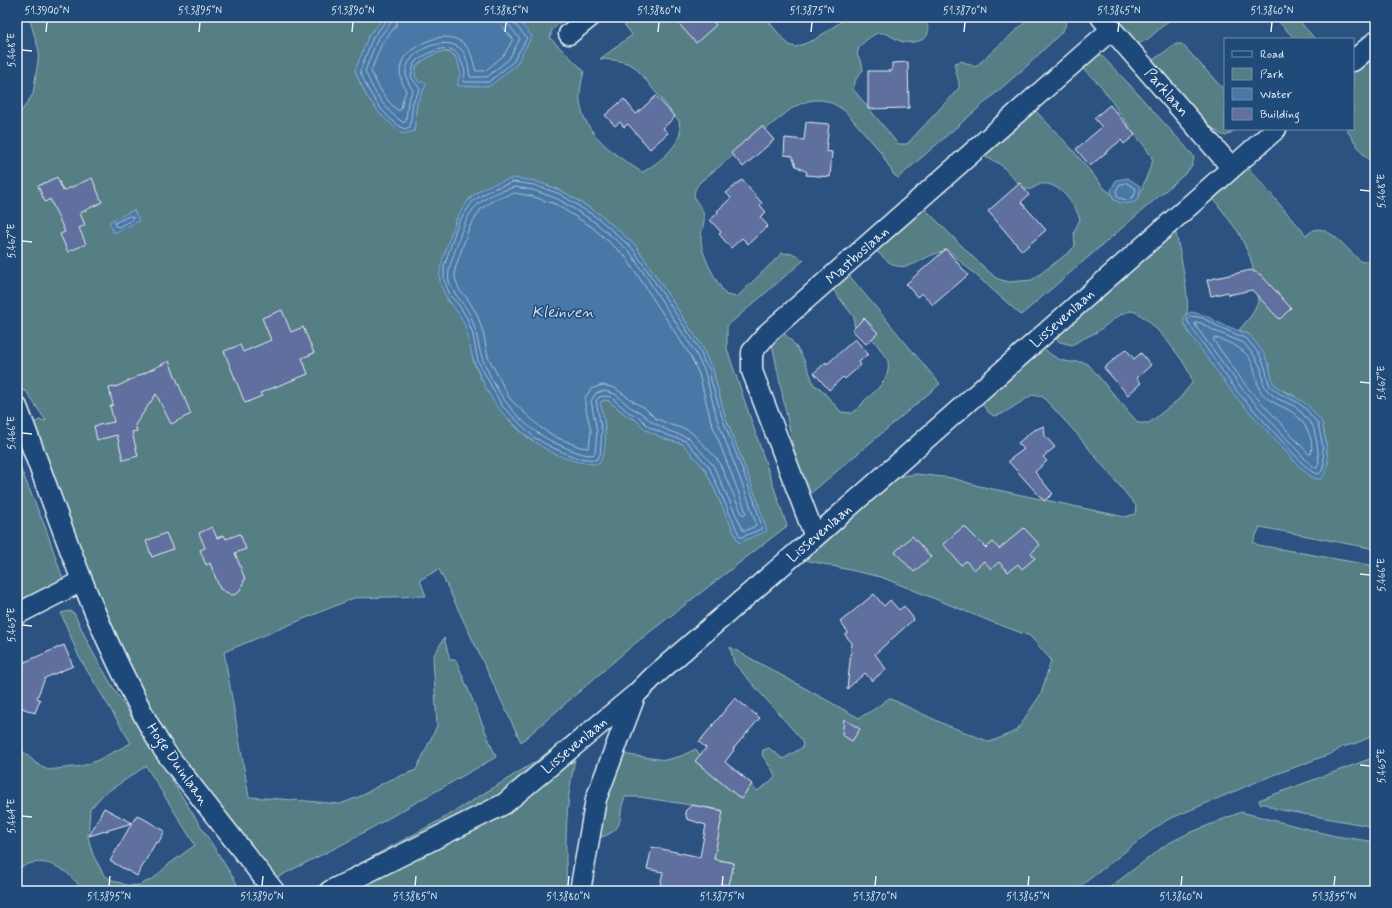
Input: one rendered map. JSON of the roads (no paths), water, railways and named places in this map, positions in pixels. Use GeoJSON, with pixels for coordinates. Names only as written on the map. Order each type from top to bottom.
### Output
{"type":"FeatureCollection","features":[{"type":"Feature","properties":{"kind":"street"},"geometry":{"type":"LineString","coordinates":[[569,34],[590,17]]}},
{"type":"Feature","properties":{"kind":"street","name":"Parklaan"},"geometry":{"type":"LineString","coordinates":[[1106,23],[1232,168]]}},
{"type":"Feature","properties":{"kind":"street","name":"Mastboslaan"},"geometry":{"type":"LineString","coordinates":[[815,537],[752,371],[752,352],[769,332],[1106,23]]}},
{"type":"Feature","properties":{"kind":"street"},"geometry":{"type":"LineString","coordinates":[[1354,60],[1375,42]]}},
{"type":"Feature","properties":{"kind":"street","name":"Lissevenlaan"},"geometry":{"type":"LineString","coordinates":[[330,891],[504,804],[636,694],[654,676],[815,537],[1275,130]]}},
{"type":"Feature","properties":{"kind":"street","name":"Hoge Duinlaan"},"geometry":{"type":"LineString","coordinates":[[17,407],[82,581],[116,660],[158,742],[274,891]]}},
{"type":"Feature","properties":{"kind":"street"},"geometry":{"type":"LineString","coordinates":[[17,614],[82,581]]}},
{"type":"Feature","properties":{"kind":"street"},"geometry":{"type":"LineString","coordinates":[[580,891],[596,799],[636,694]]}},
{"type":"Feature","properties":{"kind":"water"},"geometry":{"type":"Polygon","coordinates":[[[384,17],[515,17],[532,36],[516,65],[490,86],[458,86],[458,80],[461,74],[454,55],[450,52],[440,52],[435,54],[416,66],[415,76],[419,82],[425,82],[426,85],[417,103],[414,131],[402,134],[381,115],[366,95],[355,71],[369,35],[384,17]]]}},
{"type":"Feature","properties":{"kind":"water","name":"Kleinven"},"geometry":{"type":"Polygon","coordinates":[[[514,178],[535,181],[562,191],[601,215],[636,246],[703,348],[713,369],[725,416],[757,499],[767,531],[739,543],[705,469],[683,444],[665,439],[646,430],[636,420],[626,415],[609,401],[604,400],[600,402],[606,433],[604,449],[599,464],[574,461],[551,452],[521,431],[497,407],[475,364],[465,326],[442,288],[440,282],[440,269],[452,230],[465,205],[479,191],[488,186],[514,178]]]}},
{"type":"Feature","properties":{"kind":"water"},"geometry":{"type":"Polygon","coordinates":[[[1128,178],[1140,186],[1139,198],[1130,203],[1116,201],[1113,198],[1111,190],[1116,180],[1128,178]]]}},
{"type":"Feature","properties":{"kind":"water"},"geometry":{"type":"Polygon","coordinates":[[[134,210],[139,221],[114,233],[109,222],[134,210]]]}},
{"type":"Feature","properties":{"kind":"water"},"geometry":{"type":"Polygon","coordinates":[[[1191,312],[1205,315],[1219,323],[1250,335],[1263,352],[1269,365],[1273,383],[1281,390],[1309,406],[1322,422],[1328,463],[1325,473],[1321,479],[1312,477],[1306,473],[1235,396],[1189,333],[1183,321],[1187,314],[1191,312]]]}}]}
